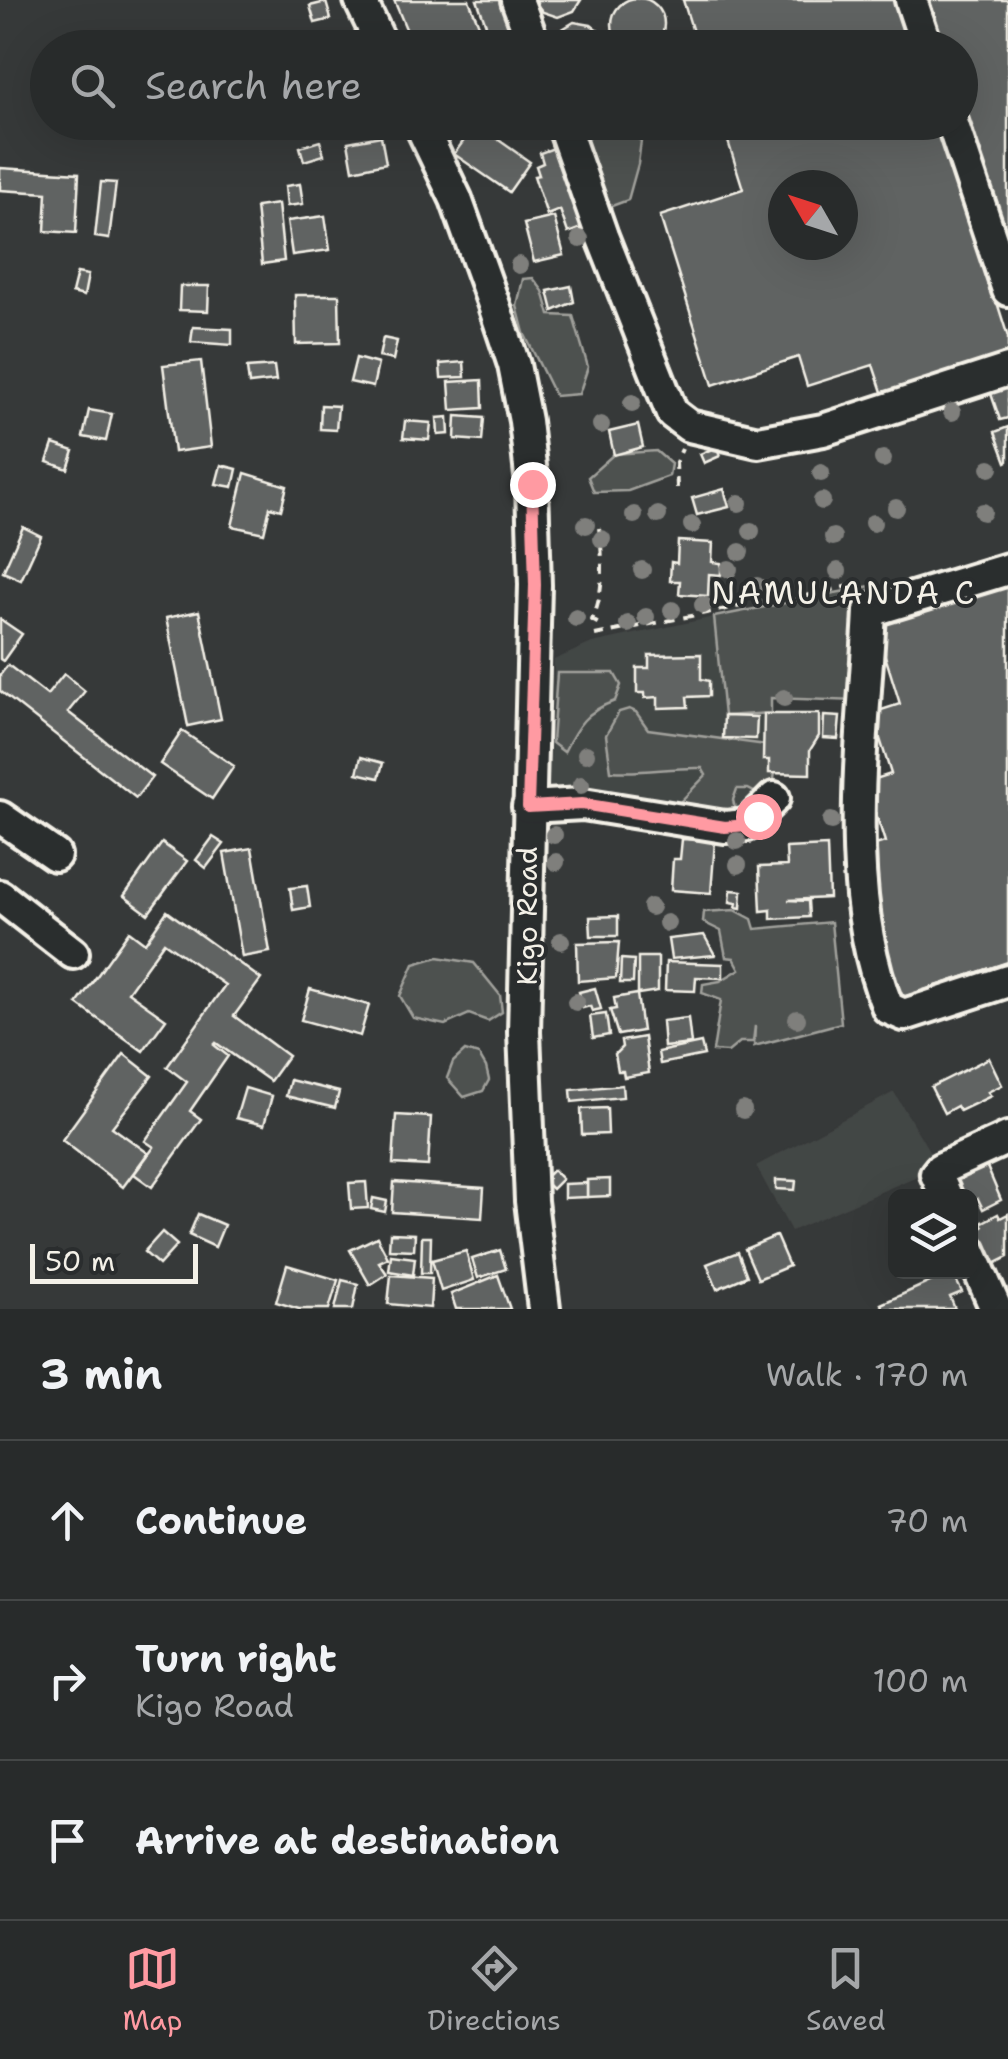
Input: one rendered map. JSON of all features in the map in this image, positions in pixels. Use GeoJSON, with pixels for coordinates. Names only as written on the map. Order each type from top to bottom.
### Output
{"type":"FeatureCollection","features":[{"type":"Feature","properties":{"kind":"street"},"geometry":{"type":"LineString","coordinates":[[360,0],[374,30]]}},
{"type":"Feature","properties":{"kind":"street"},"geometry":{"type":"LineString","coordinates":[[517,0],[528,30]]}},
{"type":"Feature","properties":{"kind":"street"},"geometry":{"type":"LineString","coordinates":[[911,0],[921,30]]}},
{"type":"Feature","properties":{"kind":"street","name":"Kigo Road"},"geometry":{"type":"LineString","coordinates":[[428,140],[456,199],[514,365],[532,484],[535,585],[524,1032],[531,1201],[544,1309]]}},
{"type":"Feature","properties":{"kind":"street"},"geometry":{"type":"LineString","coordinates":[[568,140],[672,413],[689,426],[758,442],[823,430],[1008,370]]}},
{"type":"Feature","properties":{"kind":"street"},"geometry":{"type":"LineString","coordinates":[[958,140],[1008,290]]}},
{"type":"Feature","properties":{"kind":"street"},"geometry":{"type":"LineString","coordinates":[[1008,568],[870,612],[858,869],[872,968],[888,1008],[904,1015],[1008,981]]}},
{"type":"Feature","properties":{"kind":"street"},"geometry":{"type":"LineString","coordinates":[[528,807],[582,804],[725,827],[746,825],[774,798]]}},
{"type":"Feature","properties":{"kind":"street"},"geometry":{"type":"LineString","coordinates":[[0,817],[55,856]]}},
{"type":"Feature","properties":{"kind":"street"},"geometry":{"type":"LineString","coordinates":[[0,896],[73,953]]}},
{"type":"Feature","properties":{"kind":"street"},"geometry":{"type":"LineString","coordinates":[[943,1189],[936,1174],[940,1169],[1008,1138]]}},
{"type":"Feature","properties":{"kind":"street"},"geometry":{"type":"LineString","coordinates":[[978,1268],[996,1309]]}},
{"type":"Feature","properties":{"kind":"path"},"geometry":{"type":"LineString","coordinates":[[678,488],[676,462],[684,446],[682,421]]}},
{"type":"Feature","properties":{"kind":"path"},"geometry":{"type":"LineString","coordinates":[[599,528],[600,603],[592,620],[601,625]]}},
{"type":"Feature","properties":{"kind":"path"},"geometry":{"type":"LineString","coordinates":[[595,634],[858,584]]}},
{"type":"Feature","properties":{"kind":"shaded area"},"geometry":{"type":"Polygon","coordinates":[[[587,140],[641,141],[628,200],[609,207],[594,189],[585,168],[587,140]]]}},
{"type":"Feature","properties":{"kind":"shaded area"},"geometry":{"type":"Polygon","coordinates":[[[533,278],[543,291],[550,315],[573,316],[588,367],[579,394],[555,396],[524,333],[517,306],[523,279],[533,278]]]}},
{"type":"Feature","properties":{"kind":"shaded area"},"geometry":{"type":"Polygon","coordinates":[[[656,451],[671,464],[669,476],[628,491],[594,492],[588,477],[614,454],[656,451]]]}},
{"type":"Feature","properties":{"kind":"shaded area"},"geometry":{"type":"Polygon","coordinates":[[[870,586],[859,701],[771,698],[771,713],[724,716],[714,617],[870,586]]]}},
{"type":"Feature","properties":{"kind":"shaded area"},"geometry":{"type":"Polygon","coordinates":[[[714,617],[724,715],[771,713],[772,793],[746,818],[559,798],[549,788],[554,660],[592,643],[714,617]]]}},
{"type":"Feature","properties":{"kind":"shaded area"},"geometry":{"type":"Polygon","coordinates":[[[557,673],[614,673],[621,685],[615,701],[584,720],[564,752],[552,743],[557,673]]]}},
{"type":"Feature","properties":{"kind":"shaded area"},"geometry":{"type":"Polygon","coordinates":[[[619,712],[636,712],[648,729],[766,745],[777,755],[773,788],[762,796],[737,789],[733,800],[738,821],[681,817],[681,801],[706,775],[702,768],[611,771],[606,735],[619,712]]]}},
{"type":"Feature","properties":{"kind":"shaded area"},"geometry":{"type":"Polygon","coordinates":[[[735,910],[752,919],[755,929],[831,922],[841,1023],[754,1046],[755,1026],[753,1042],[740,1042],[728,1052],[713,1051],[721,1000],[702,993],[703,984],[720,981],[740,969],[734,958],[726,957],[721,931],[703,922],[704,912],[735,910]]]}},
{"type":"Feature","properties":{"kind":"shaded area"},"geometry":{"type":"Polygon","coordinates":[[[438,957],[474,963],[500,995],[502,1012],[488,1021],[469,1014],[445,1025],[413,1018],[400,996],[414,964],[438,957]]]}},
{"type":"Feature","properties":{"kind":"shaded area"},"geometry":{"type":"Polygon","coordinates":[[[465,1051],[479,1055],[489,1080],[483,1091],[464,1097],[447,1078],[453,1062],[465,1051]]]}},
{"type":"Feature","properties":{"kind":"shaded area"},"geometry":{"type":"Polygon","coordinates":[[[894,1092],[937,1164],[791,1231],[756,1166],[894,1092]]]}},
{"type":"Feature","properties":{"kind":"building"},"geometry":{"type":"Polygon","coordinates":[[[394,0],[469,0],[481,30],[406,30],[394,0]]]}},
{"type":"Feature","properties":{"kind":"building"},"geometry":{"type":"Polygon","coordinates":[[[477,0],[506,0],[517,30],[488,30],[477,0]]]}},
{"type":"Feature","properties":{"kind":"building"},"geometry":{"type":"Polygon","coordinates":[[[533,0],[581,0],[574,11],[558,17],[543,12],[533,0]]]}},
{"type":"Feature","properties":{"kind":"building"},"geometry":{"type":"Polygon","coordinates":[[[628,0],[648,0],[662,14],[663,30],[613,30],[614,14],[628,0]]]}},
{"type":"Feature","properties":{"kind":"building"},"geometry":{"type":"Polygon","coordinates":[[[683,0],[901,0],[910,30],[692,30],[683,0]]]}},
{"type":"Feature","properties":{"kind":"building"},"geometry":{"type":"Polygon","coordinates":[[[913,0],[1008,0],[1008,293],[965,140],[978,140],[978,30],[922,30],[913,0]]]}},
{"type":"Feature","properties":{"kind":"building"},"geometry":{"type":"Polygon","coordinates":[[[326,2],[331,19],[315,23],[310,6],[326,2]]]}},
{"type":"Feature","properties":{"kind":"building"},"geometry":{"type":"Polygon","coordinates":[[[574,22],[598,30],[561,30],[574,22]]]}},
{"type":"Feature","properties":{"kind":"building"},"geometry":{"type":"Polygon","coordinates":[[[382,140],[386,163],[353,170],[348,142],[382,140]]]}},
{"type":"Feature","properties":{"kind":"building"},"geometry":{"type":"Polygon","coordinates":[[[464,140],[499,140],[530,162],[509,192],[454,154],[464,140]]]}},
{"type":"Feature","properties":{"kind":"building"},"geometry":{"type":"Polygon","coordinates":[[[728,140],[946,140],[1008,337],[1008,358],[884,398],[873,365],[807,386],[798,357],[713,385],[660,216],[743,189],[728,140]]]}},
{"type":"Feature","properties":{"kind":"building"},"geometry":{"type":"Polygon","coordinates":[[[320,141],[324,155],[304,161],[300,147],[320,141]]]}},
{"type":"Feature","properties":{"kind":"building"},"geometry":{"type":"Polygon","coordinates":[[[562,145],[587,226],[568,233],[560,210],[547,215],[534,176],[539,175],[536,166],[543,163],[540,153],[562,145]]]}},
{"type":"Feature","properties":{"kind":"building"},"geometry":{"type":"Polygon","coordinates":[[[0,168],[79,173],[76,233],[45,231],[47,193],[0,190],[0,168]]]}},
{"type":"Feature","properties":{"kind":"building"},"geometry":{"type":"Polygon","coordinates":[[[101,182],[116,183],[109,239],[95,237],[101,182]]]}},
{"type":"Feature","properties":{"kind":"building"},"geometry":{"type":"Polygon","coordinates":[[[300,184],[303,204],[287,206],[285,186],[300,184]]]}},
{"type":"Feature","properties":{"kind":"building"},"geometry":{"type":"Polygon","coordinates":[[[278,204],[284,261],[262,264],[256,207],[278,204]]]}},
{"type":"Feature","properties":{"kind":"building"},"geometry":{"type":"Polygon","coordinates":[[[325,216],[330,250],[292,255],[287,221],[325,216]]]}},
{"type":"Feature","properties":{"kind":"building"},"geometry":{"type":"Polygon","coordinates":[[[554,217],[564,255],[534,262],[524,224],[554,217]]]}},
{"type":"Feature","properties":{"kind":"building"},"geometry":{"type":"Polygon","coordinates":[[[77,273],[88,275],[84,296],[72,293],[77,273]]]}},
{"type":"Feature","properties":{"kind":"building"},"geometry":{"type":"Polygon","coordinates":[[[180,286],[209,286],[208,311],[179,310],[180,286]]]}},
{"type":"Feature","properties":{"kind":"building"},"geometry":{"type":"Polygon","coordinates":[[[571,286],[574,302],[553,311],[548,291],[571,286]]]}},
{"type":"Feature","properties":{"kind":"building"},"geometry":{"type":"Polygon","coordinates":[[[295,295],[339,295],[340,343],[296,344],[295,295]]]}},
{"type":"Feature","properties":{"kind":"building"},"geometry":{"type":"Polygon","coordinates":[[[193,327],[232,329],[232,345],[191,342],[193,327]]]}},
{"type":"Feature","properties":{"kind":"building"},"geometry":{"type":"Polygon","coordinates":[[[383,338],[397,341],[393,360],[379,357],[383,338]]]}},
{"type":"Feature","properties":{"kind":"building"},"geometry":{"type":"Polygon","coordinates":[[[356,358],[378,364],[373,387],[350,382],[356,358]]]}},
{"type":"Feature","properties":{"kind":"building"},"geometry":{"type":"Polygon","coordinates":[[[201,361],[211,447],[174,452],[163,365],[201,361]]]}},
{"type":"Feature","properties":{"kind":"building"},"geometry":{"type":"Polygon","coordinates":[[[464,362],[465,377],[441,378],[440,364],[464,362]]]}},
{"type":"Feature","properties":{"kind":"building"},"geometry":{"type":"Polygon","coordinates":[[[274,366],[276,381],[249,384],[247,368],[274,366]]]}},
{"type":"Feature","properties":{"kind":"building"},"geometry":{"type":"Polygon","coordinates":[[[482,380],[483,408],[451,410],[449,382],[482,380]]]}},
{"type":"Feature","properties":{"kind":"building"},"geometry":{"type":"Polygon","coordinates":[[[1008,382],[1008,418],[1000,420],[989,388],[1008,382]]]}},
{"type":"Feature","properties":{"kind":"building"},"geometry":{"type":"Polygon","coordinates":[[[321,405],[338,406],[336,430],[320,429],[321,405]]]}},
{"type":"Feature","properties":{"kind":"building"},"geometry":{"type":"Polygon","coordinates":[[[89,410],[112,414],[106,441],[83,437],[89,410]]]}},
{"type":"Feature","properties":{"kind":"building"},"geometry":{"type":"Polygon","coordinates":[[[456,416],[484,418],[482,441],[455,439],[456,416]]]}},
{"type":"Feature","properties":{"kind":"building"},"geometry":{"type":"Polygon","coordinates":[[[448,417],[449,434],[438,435],[437,418],[448,417]]]}},
{"type":"Feature","properties":{"kind":"building"},"geometry":{"type":"Polygon","coordinates":[[[405,421],[431,423],[429,440],[403,438],[405,421]]]}},
{"type":"Feature","properties":{"kind":"building"},"geometry":{"type":"Polygon","coordinates":[[[638,425],[643,447],[614,455],[609,432],[638,425]]]}},
{"type":"Feature","properties":{"kind":"building"},"geometry":{"type":"Polygon","coordinates":[[[1008,427],[1008,461],[1006,462],[995,432],[1008,427]]]}},
{"type":"Feature","properties":{"kind":"building"},"geometry":{"type":"Polygon","coordinates":[[[53,444],[74,451],[68,469],[47,462],[53,444]]]}},
{"type":"Feature","properties":{"kind":"building"},"geometry":{"type":"Polygon","coordinates":[[[717,447],[720,456],[704,463],[700,454],[717,447]]]}},
{"type":"Feature","properties":{"kind":"building"},"geometry":{"type":"Polygon","coordinates":[[[221,465],[237,469],[233,487],[216,484],[221,465]]]}},
{"type":"Feature","properties":{"kind":"building"},"geometry":{"type":"Polygon","coordinates":[[[245,473],[287,486],[281,510],[270,507],[264,533],[232,526],[245,473]]]}},
{"type":"Feature","properties":{"kind":"building"},"geometry":{"type":"Polygon","coordinates":[[[724,489],[729,507],[697,515],[692,498],[724,489]]]}},
{"type":"Feature","properties":{"kind":"building"},"geometry":{"type":"Polygon","coordinates":[[[23,527],[41,536],[21,580],[3,572],[23,527]]]}},
{"type":"Feature","properties":{"kind":"building"},"geometry":{"type":"Polygon","coordinates":[[[678,541],[713,543],[712,562],[721,563],[721,575],[709,574],[708,596],[679,594],[680,581],[670,581],[671,562],[677,563],[678,541]]]}},
{"type":"Feature","properties":{"kind":"building"},"geometry":{"type":"Polygon","coordinates":[[[1008,576],[1008,962],[889,1002],[854,852],[885,842],[866,782],[891,774],[872,713],[900,704],[874,620],[1008,576]]]}},
{"type":"Feature","properties":{"kind":"building"},"geometry":{"type":"Polygon","coordinates":[[[199,611],[221,719],[188,726],[166,618],[199,611]]]}},
{"type":"Feature","properties":{"kind":"building"},"geometry":{"type":"Polygon","coordinates":[[[0,619],[22,634],[3,661],[0,659],[0,619]]]}},
{"type":"Feature","properties":{"kind":"building"},"geometry":{"type":"Polygon","coordinates":[[[701,654],[701,679],[709,681],[709,696],[687,697],[688,707],[658,708],[658,697],[645,698],[645,693],[637,693],[637,668],[649,668],[649,655],[701,654]]]}},
{"type":"Feature","properties":{"kind":"building"},"geometry":{"type":"Polygon","coordinates":[[[8,665],[47,695],[64,674],[85,691],[68,712],[152,777],[136,798],[0,691],[0,675],[8,665]]]}},
{"type":"Feature","properties":{"kind":"building"},"geometry":{"type":"Polygon","coordinates":[[[764,714],[819,714],[819,736],[810,750],[810,774],[769,773],[769,760],[763,760],[764,714]]]}},
{"type":"Feature","properties":{"kind":"building"},"geometry":{"type":"Polygon","coordinates":[[[724,716],[757,717],[756,739],[723,738],[724,716]]]}},
{"type":"Feature","properties":{"kind":"building"},"geometry":{"type":"Polygon","coordinates":[[[824,716],[840,717],[838,739],[823,738],[824,716]]]}},
{"type":"Feature","properties":{"kind":"building"},"geometry":{"type":"Polygon","coordinates":[[[182,731],[234,766],[212,799],[160,764],[182,731]]]}},
{"type":"Feature","properties":{"kind":"building"},"geometry":{"type":"Polygon","coordinates":[[[361,757],[383,763],[379,778],[357,773],[361,757]]]}},
{"type":"Feature","properties":{"kind":"building"},"geometry":{"type":"Polygon","coordinates":[[[213,837],[224,844],[206,868],[196,860],[213,837]]]}},
{"type":"Feature","properties":{"kind":"building"},"geometry":{"type":"Polygon","coordinates":[[[682,839],[715,841],[711,893],[671,890],[673,859],[680,859],[682,839]]]}},
{"type":"Feature","properties":{"kind":"building"},"geometry":{"type":"Polygon","coordinates":[[[162,843],[187,861],[148,914],[124,896],[162,843]]]}},
{"type":"Feature","properties":{"kind":"building"},"geometry":{"type":"Polygon","coordinates":[[[827,846],[829,898],[788,900],[808,901],[809,917],[771,919],[771,910],[761,911],[759,867],[787,866],[786,848],[827,846]]]}},
{"type":"Feature","properties":{"kind":"building"},"geometry":{"type":"Polygon","coordinates":[[[252,848],[270,952],[242,957],[224,853],[252,848]]]}},
{"type":"Feature","properties":{"kind":"building"},"geometry":{"type":"Polygon","coordinates":[[[307,886],[310,907],[293,910],[290,888],[307,886]]]}},
{"type":"Feature","properties":{"kind":"building"},"geometry":{"type":"Polygon","coordinates":[[[731,890],[742,891],[741,908],[730,902],[731,890]]]}},
{"type":"Feature","properties":{"kind":"building"},"geometry":{"type":"Polygon","coordinates":[[[167,911],[261,979],[234,1016],[288,1056],[270,1081],[216,1043],[228,1056],[190,1111],[201,1119],[152,1187],[134,1174],[154,1147],[145,1141],[187,1082],[167,1067],[225,985],[164,942],[128,992],[166,1019],[143,1051],[77,1004],[129,931],[145,943],[167,911]]]}},
{"type":"Feature","properties":{"kind":"building"},"geometry":{"type":"Polygon","coordinates":[[[618,916],[618,936],[591,936],[590,917],[618,916]]]}},
{"type":"Feature","properties":{"kind":"building"},"geometry":{"type":"Polygon","coordinates":[[[704,935],[715,955],[671,959],[668,939],[704,935]]]}},
{"type":"Feature","properties":{"kind":"building"},"geometry":{"type":"Polygon","coordinates":[[[619,942],[616,978],[578,981],[577,943],[619,942]]]}},
{"type":"Feature","properties":{"kind":"building"},"geometry":{"type":"Polygon","coordinates":[[[638,957],[658,957],[658,991],[638,994],[638,957]]]}},
{"type":"Feature","properties":{"kind":"building"},"geometry":{"type":"Polygon","coordinates":[[[621,959],[634,960],[633,983],[620,983],[621,959]]]}},
{"type":"Feature","properties":{"kind":"building"},"geometry":{"type":"Polygon","coordinates":[[[666,962],[723,964],[723,978],[696,977],[695,991],[665,990],[666,962]]]}},
{"type":"Feature","properties":{"kind":"building"},"geometry":{"type":"Polygon","coordinates":[[[595,988],[601,1009],[583,1008],[579,992],[595,988]]]}},
{"type":"Feature","properties":{"kind":"building"},"geometry":{"type":"Polygon","coordinates":[[[310,989],[369,1005],[360,1036],[301,1020],[310,989]]]}},
{"type":"Feature","properties":{"kind":"building"},"geometry":{"type":"Polygon","coordinates":[[[637,994],[642,1031],[618,1035],[610,1010],[616,1009],[614,998],[637,994]]]}},
{"type":"Feature","properties":{"kind":"building"},"geometry":{"type":"Polygon","coordinates":[[[606,1014],[609,1035],[593,1038],[590,1016],[606,1014]]]}},
{"type":"Feature","properties":{"kind":"building"},"geometry":{"type":"Polygon","coordinates":[[[688,1018],[691,1044],[664,1047],[662,1021],[688,1018]]]}},
{"type":"Feature","properties":{"kind":"building"},"geometry":{"type":"Polygon","coordinates":[[[644,1037],[649,1073],[624,1077],[623,1071],[618,1071],[615,1054],[622,1047],[621,1041],[644,1037]]]}},
{"type":"Feature","properties":{"kind":"building"},"geometry":{"type":"Polygon","coordinates":[[[701,1043],[704,1055],[660,1064],[658,1052],[701,1043]]]}},
{"type":"Feature","properties":{"kind":"building"},"geometry":{"type":"Polygon","coordinates":[[[124,1054],[152,1076],[112,1127],[148,1153],[123,1187],[62,1140],[124,1054]]]}},
{"type":"Feature","properties":{"kind":"building"},"geometry":{"type":"Polygon","coordinates":[[[989,1058],[1002,1085],[988,1092],[991,1096],[960,1111],[957,1106],[944,1113],[931,1087],[989,1058]]]}},
{"type":"Feature","properties":{"kind":"building"},"geometry":{"type":"Polygon","coordinates":[[[290,1080],[339,1092],[335,1108],[286,1096],[290,1080]]]}},
{"type":"Feature","properties":{"kind":"building"},"geometry":{"type":"Polygon","coordinates":[[[622,1085],[623,1097],[572,1102],[571,1090],[622,1085]]]}},
{"type":"Feature","properties":{"kind":"building"},"geometry":{"type":"Polygon","coordinates":[[[245,1088],[272,1096],[264,1125],[236,1118],[245,1088]]]}},
{"type":"Feature","properties":{"kind":"building"},"geometry":{"type":"Polygon","coordinates":[[[607,1108],[608,1134],[582,1135],[581,1109],[607,1108]]]}},
{"type":"Feature","properties":{"kind":"building"},"geometry":{"type":"Polygon","coordinates":[[[396,1115],[431,1117],[428,1166],[393,1164],[396,1115]]]}},
{"type":"Feature","properties":{"kind":"building"},"geometry":{"type":"Polygon","coordinates":[[[985,1162],[1001,1200],[983,1209],[978,1189],[947,1189],[943,1180],[985,1162]]]}},
{"type":"Feature","properties":{"kind":"building"},"geometry":{"type":"Polygon","coordinates":[[[553,1170],[562,1179],[552,1189],[543,1180],[553,1170]]]}},
{"type":"Feature","properties":{"kind":"building"},"geometry":{"type":"Polygon","coordinates":[[[610,1179],[610,1196],[587,1197],[587,1180],[610,1179]]]}},
{"type":"Feature","properties":{"kind":"building"},"geometry":{"type":"Polygon","coordinates":[[[776,1180],[796,1181],[795,1190],[776,1189],[776,1180]]]}},
{"type":"Feature","properties":{"kind":"building"},"geometry":{"type":"Polygon","coordinates":[[[366,1182],[368,1208],[351,1209],[349,1183],[366,1182]]]}},
{"type":"Feature","properties":{"kind":"building"},"geometry":{"type":"Polygon","coordinates":[[[394,1182],[484,1188],[482,1218],[392,1212],[394,1182]]]}},
{"type":"Feature","properties":{"kind":"building"},"geometry":{"type":"Polygon","coordinates":[[[587,1183],[587,1197],[564,1198],[564,1184],[587,1183]]]}},
{"type":"Feature","properties":{"kind":"building"},"geometry":{"type":"Polygon","coordinates":[[[373,1198],[387,1201],[385,1212],[371,1209],[373,1198]]]}},
{"type":"Feature","properties":{"kind":"building"},"geometry":{"type":"Polygon","coordinates":[[[198,1214],[224,1225],[215,1247],[189,1235],[198,1214]]]}},
{"type":"Feature","properties":{"kind":"building"},"geometry":{"type":"Polygon","coordinates":[[[998,1214],[1000,1218],[1008,1214],[1008,1257],[988,1267],[978,1247],[981,1223],[998,1214]]]}},
{"type":"Feature","properties":{"kind":"building"},"geometry":{"type":"Polygon","coordinates":[[[162,1232],[177,1245],[159,1265],[144,1252],[162,1232]]]}},
{"type":"Feature","properties":{"kind":"building"},"geometry":{"type":"Polygon","coordinates":[[[390,1233],[415,1234],[414,1250],[389,1249],[390,1233]]]}},
{"type":"Feature","properties":{"kind":"building"},"geometry":{"type":"Polygon","coordinates":[[[776,1236],[789,1266],[758,1279],[745,1249],[776,1236]]]}},
{"type":"Feature","properties":{"kind":"building"},"geometry":{"type":"Polygon","coordinates":[[[377,1237],[388,1258],[379,1262],[387,1274],[370,1285],[350,1250],[377,1237]]]}},
{"type":"Feature","properties":{"kind":"building"},"geometry":{"type":"Polygon","coordinates":[[[422,1237],[431,1237],[430,1273],[421,1273],[422,1237]]]}},
{"type":"Feature","properties":{"kind":"building"},"geometry":{"type":"Polygon","coordinates":[[[500,1250],[506,1269],[478,1278],[472,1259],[500,1250]]]}},
{"type":"Feature","properties":{"kind":"building"},"geometry":{"type":"Polygon","coordinates":[[[466,1251],[474,1280],[441,1291],[432,1260],[466,1251]]]}},
{"type":"Feature","properties":{"kind":"building"},"geometry":{"type":"Polygon","coordinates":[[[738,1252],[747,1276],[717,1289],[707,1264],[738,1252]]]}},
{"type":"Feature","properties":{"kind":"building"},"geometry":{"type":"Polygon","coordinates":[[[391,1255],[415,1258],[413,1275],[389,1271],[391,1255]]]}},
{"type":"Feature","properties":{"kind":"building"},"geometry":{"type":"Polygon","coordinates":[[[287,1265],[338,1280],[329,1309],[299,1309],[276,1302],[287,1265]]]}},
{"type":"Feature","properties":{"kind":"building"},"geometry":{"type":"Polygon","coordinates":[[[391,1275],[432,1278],[430,1308],[388,1304],[391,1275]]]}},
{"type":"Feature","properties":{"kind":"building"},"geometry":{"type":"Polygon","coordinates":[[[498,1275],[510,1309],[456,1309],[451,1294],[498,1275]]]}},
{"type":"Feature","properties":{"kind":"building"},"geometry":{"type":"Polygon","coordinates":[[[936,1279],[956,1279],[962,1292],[950,1297],[955,1309],[883,1309],[881,1304],[936,1279]]]}},
{"type":"Feature","properties":{"kind":"building"},"geometry":{"type":"Polygon","coordinates":[[[342,1280],[358,1284],[353,1309],[335,1309],[342,1280]]]}},
{"type":"Feature","properties":{"kind":"district","name":"NAMULANDA C"},"geometry":{"type":"Point","coordinates":[844,592]}},
{"type":"Feature","properties":{"kind":"route"},"geometry":{"type":"LineString","coordinates":[[532,484],[535,585],[528,807],[582,804],[725,827],[746,825],[758,816]]}}]}
